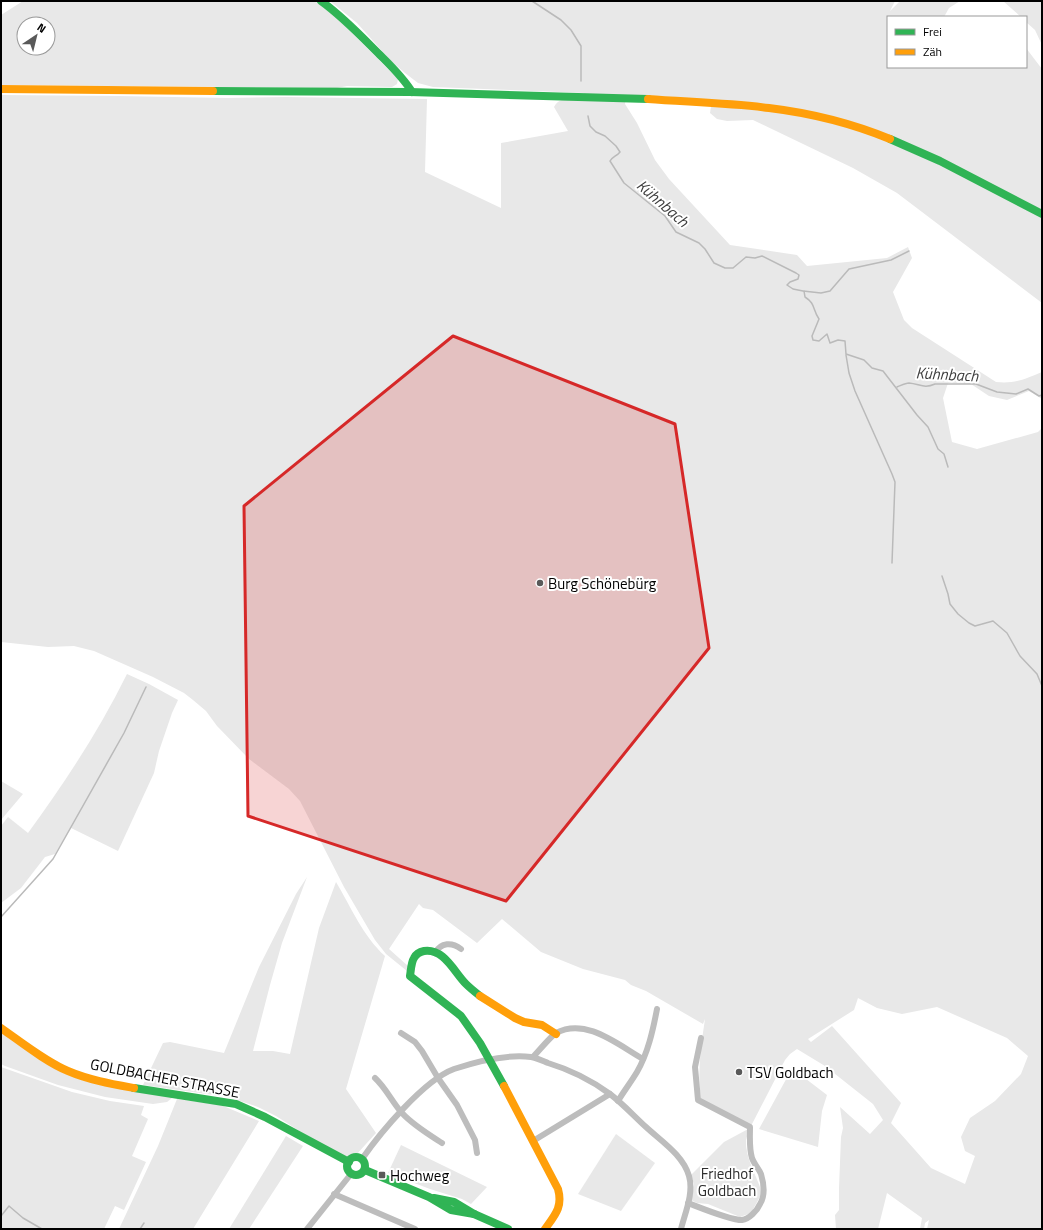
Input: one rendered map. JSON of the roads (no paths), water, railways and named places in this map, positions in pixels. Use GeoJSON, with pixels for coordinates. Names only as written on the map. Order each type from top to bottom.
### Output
{"type":"FeatureCollection","features":[{"type":"Feature","properties":{"kind":"street"},"geometry":{"type":"LineString","coordinates":[[321,1],[348,23],[408,84],[412,92]]}},
{"type":"Feature","properties":{"kind":"street"},"geometry":{"type":"LineString","coordinates":[[1,89],[520,94],[638,98],[734,104],[805,113],[835,120],[875,133],[911,147],[1042,214]]}},
{"type":"Feature","properties":{"kind":"street"},"geometry":{"type":"LineString","coordinates":[[435,953],[442,945],[448,944],[453,944],[461,949]]}},
{"type":"Feature","properties":{"kind":"street"},"geometry":{"type":"LineString","coordinates":[[545,1229],[559,1209],[561,1197],[558,1189],[490,1059],[468,1023],[410,976],[412,960],[421,952],[428,951],[435,953],[452,965],[470,988],[497,1007],[521,1021],[546,1026],[556,1034]]}},
{"type":"Feature","properties":{"kind":"street"},"geometry":{"type":"LineString","coordinates":[[618,1101],[643,1059],[652,1033],[657,1009]]}},
{"type":"Feature","properties":{"kind":"street","name":"GOLDBACHER STRASSE"},"geometry":{"type":"LineString","coordinates":[[1,1028],[67,1071],[83,1077],[128,1087],[236,1104],[274,1120],[331,1154],[348,1162]]}},
{"type":"Feature","properties":{"kind":"street"},"geometry":{"type":"LineString","coordinates":[[533,1057],[556,1034],[574,1028],[597,1032],[643,1059]]}},
{"type":"Feature","properties":{"kind":"street"},"geometry":{"type":"LineString","coordinates":[[402,1033],[415,1042],[422,1051],[438,1078],[457,1105],[475,1140],[477,1153]]}},
{"type":"Feature","properties":{"kind":"street"},"geometry":{"type":"LineString","coordinates":[[688,1203],[743,1220],[748,1218],[759,1206],[764,1194],[761,1175],[752,1159],[749,1143],[750,1127],[698,1100],[695,1067],[701,1038]]}},
{"type":"Feature","properties":{"kind":"street"},"geometry":{"type":"LineString","coordinates":[[362,1159],[370,1147],[401,1112],[438,1078],[453,1070],[478,1061],[507,1057],[533,1057],[577,1074],[594,1083],[610,1094],[676,1154],[686,1168],[690,1184],[688,1203],[681,1229]]}},
{"type":"Feature","properties":{"kind":"street"},"geometry":{"type":"LineString","coordinates":[[375,1078],[401,1112],[420,1129],[442,1143]]}},
{"type":"Feature","properties":{"kind":"street"},"geometry":{"type":"LineString","coordinates":[[533,1141],[610,1094]]}},
{"type":"Feature","properties":{"kind":"street"},"geometry":{"type":"LineString","coordinates":[[351,1174],[348,1169],[348,1162],[355,1157],[362,1159],[365,1162],[365,1170]]}},
{"type":"Feature","properties":{"kind":"street"},"geometry":{"type":"LineString","coordinates":[[351,1174],[359,1175],[365,1170]]}},
{"type":"Feature","properties":{"kind":"street"},"geometry":{"type":"LineString","coordinates":[[365,1170],[429,1198],[454,1202],[474,1214],[508,1229]]}},
{"type":"Feature","properties":{"kind":"street"},"geometry":{"type":"LineString","coordinates":[[307,1229],[351,1174]]}},
{"type":"Feature","properties":{"kind":"street"},"geometry":{"type":"LineString","coordinates":[[334,1194],[415,1229]]}},
{"type":"Feature","properties":{"kind":"waterway","name":"Kühnbach"},"geometry":{"type":"LineString","coordinates":[[532,1],[561,20],[571,30],[581,46],[581,81]]}},
{"type":"Feature","properties":{"kind":"waterway","name":"Kühnbach"},"geometry":{"type":"LineString","coordinates":[[588,116],[590,126],[596,132],[605,136],[620,152],[610,161],[624,183],[665,216],[676,232],[699,243],[714,263],[725,268],[733,268],[746,257],[755,258],[762,256],[799,275],[798,279],[787,285],[793,289],[821,293],[830,291],[849,269],[891,260],[909,251]]}},
{"type":"Feature","properties":{"kind":"waterway","name":"Kühnbach"},"geometry":{"type":"LineString","coordinates":[[804,291],[805,297],[811,302],[819,319],[812,336],[813,340],[819,341],[827,334],[830,343],[838,340],[845,341],[846,354],[864,360],[872,368],[883,371],[928,427],[938,449],[944,454],[948,467]]}},
{"type":"Feature","properties":{"kind":"waterway"},"geometry":{"type":"LineString","coordinates":[[846,355],[849,373],[855,391],[895,482],[892,563]]}},
{"type":"Feature","properties":{"kind":"waterway","name":"Kühnbach"},"geometry":{"type":"LineString","coordinates":[[897,387],[909,383],[925,386],[935,384],[976,384],[997,392],[1016,394],[1028,389],[1039,396],[1042,395]]}},
{"type":"Feature","properties":{"kind":"waterway"},"geometry":{"type":"LineString","coordinates":[[942,576],[950,604],[958,614],[975,626],[993,621],[1007,633],[1020,656],[1037,674],[1042,686]]}},
{"type":"Feature","properties":{"kind":"waterway"},"geometry":{"type":"LineString","coordinates":[[1,917],[53,859],[124,733],[146,687]]}},
{"type":"Feature","properties":{"kind":"waterway"},"geometry":{"type":"LineString","coordinates":[[1,1216],[9,1206],[23,1218],[42,1229]]}},
{"type":"Feature","properties":{"kind":"waterway"},"geometry":{"type":"LineString","coordinates":[[140,1229],[144,1223]]}},
{"type":"Feature","properties":{"kind":"place","name":"Burg Schönebürg"},"geometry":{"type":"Point","coordinates":[540,583]}},
{"type":"Feature","properties":{"kind":"place","name":"TSV Goldbach"},"geometry":{"type":"Point","coordinates":[739,1072]}},
{"type":"Feature","properties":{"kind":"place","name":"Hochweg"},"geometry":{"type":"Point","coordinates":[382,1175]}},
{"type":"Feature","properties":{"kind":"park label","name":"Friedhof Goldbach"},"geometry":{"type":"Point","coordinates":[727,1182]}}]}
